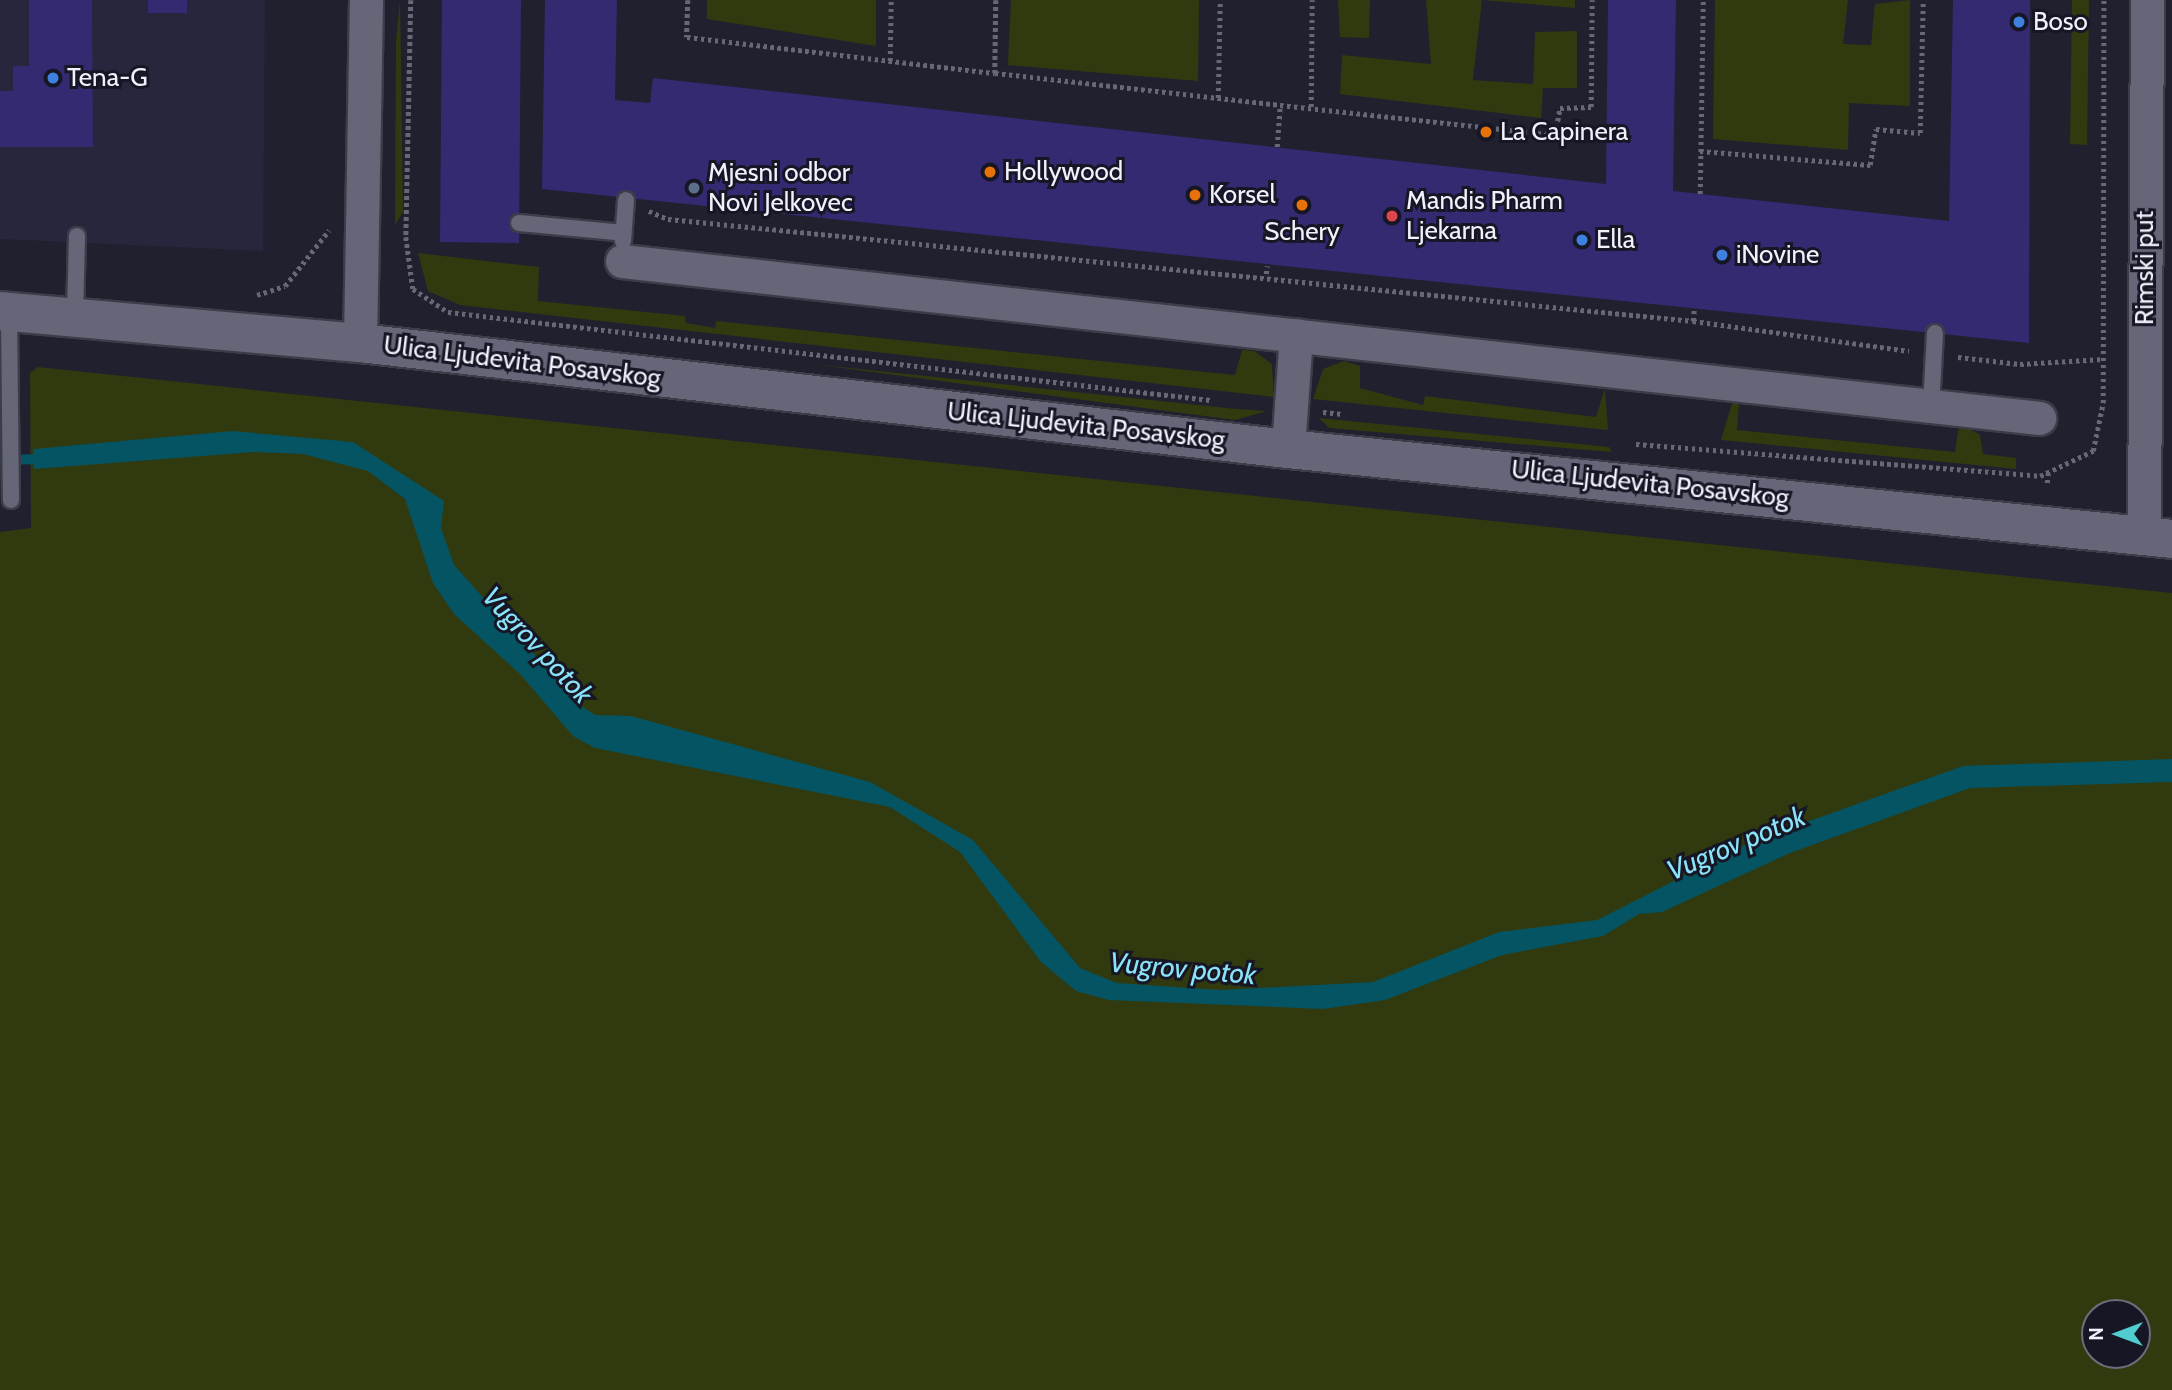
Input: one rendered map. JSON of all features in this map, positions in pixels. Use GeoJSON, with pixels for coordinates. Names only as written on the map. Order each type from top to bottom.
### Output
{"type":"FeatureCollection","features":[{"type":"Feature","properties":{"kind":"main road","name":"Ulica Ljudevita Posavskog"},"geometry":{"type":"LineString","coordinates":[[5,312],[360,344],[1288,449],[2158,537]]}},
{"type":"Feature","properties":{"kind":"street"},"geometry":{"type":"LineString","coordinates":[[360,344],[366,0]]}},
{"type":"Feature","properties":{"kind":"street","name":"Rimski put"},"geometry":{"type":"LineString","coordinates":[[2147,0],[2158,537]]}},
{"type":"Feature","properties":{"kind":"street"},"geometry":{"type":"LineString","coordinates":[[623,247],[1296,335],[2039,418]]}},
{"type":"Feature","properties":{"kind":"street"},"geometry":{"type":"LineString","coordinates":[[1288,449],[1296,335]]}},
{"type":"Feature","properties":{"kind":"lane"},"geometry":{"type":"LineString","coordinates":[[519,223],[623,247],[626,200]]}},
{"type":"Feature","properties":{"kind":"lane"},"geometry":{"type":"LineString","coordinates":[[75,317],[77,236]]}},
{"type":"Feature","properties":{"kind":"lane"},"geometry":{"type":"LineString","coordinates":[[5,312],[11,500]]}},
{"type":"Feature","properties":{"kind":"lane"},"geometry":{"type":"LineString","coordinates":[[1931,407],[1935,333]]}},
{"type":"Feature","properties":{"kind":"path"},"geometry":{"type":"LineString","coordinates":[[688,0],[687,37],[995,74],[1555,135],[1560,108],[1591,107],[1592,0]]}},
{"type":"Feature","properties":{"kind":"path"},"geometry":{"type":"LineString","coordinates":[[890,61],[891,0]]}},
{"type":"Feature","properties":{"kind":"path"},"geometry":{"type":"LineString","coordinates":[[995,74],[996,0]]}},
{"type":"Feature","properties":{"kind":"path"},"geometry":{"type":"LineString","coordinates":[[1218,98],[1220,0]]}},
{"type":"Feature","properties":{"kind":"path"},"geometry":{"type":"LineString","coordinates":[[1311,107],[1312,0]]}},
{"type":"Feature","properties":{"kind":"path"},"geometry":{"type":"LineString","coordinates":[[1700,194],[1703,0]]}},
{"type":"Feature","properties":{"kind":"path"},"geometry":{"type":"LineString","coordinates":[[1700,151],[1870,165],[1876,129],[1920,133],[1923,0]]}},
{"type":"Feature","properties":{"kind":"path"},"geometry":{"type":"LineString","coordinates":[[1629,444],[1984,474],[2048,473],[2096,452],[2103,359],[2104,0]]}},
{"type":"Feature","properties":{"kind":"path"},"geometry":{"type":"LineString","coordinates":[[1277,147],[1280,104]]}},
{"type":"Feature","properties":{"kind":"path"},"geometry":{"type":"LineString","coordinates":[[644,209],[668,219],[1266,274],[1693,321],[1914,351]]}},
{"type":"Feature","properties":{"kind":"path"},"geometry":{"type":"LineString","coordinates":[[242,297],[285,286],[323,230],[332,230]]}},
{"type":"Feature","properties":{"kind":"path"},"geometry":{"type":"LineString","coordinates":[[1266,274],[1267,266]]}},
{"type":"Feature","properties":{"kind":"path"},"geometry":{"type":"LineString","coordinates":[[1693,321],[1694,309]]}},
{"type":"Feature","properties":{"kind":"path"},"geometry":{"type":"LineString","coordinates":[[1954,356],[2020,364],[2103,359]]}},
{"type":"Feature","properties":{"kind":"path"},"geometry":{"type":"LineString","coordinates":[[1319,411],[1346,415]]}},
{"type":"Feature","properties":{"kind":"path"},"geometry":{"type":"LineString","coordinates":[[2047,483],[2048,473]]}},
{"type":"Feature","properties":{"kind":"shaded area"},"geometry":{"type":"Polygon","coordinates":[[[0,0],[265,0],[263,251],[0,239],[0,0]]]}},
{"type":"Feature","properties":{"kind":"shaded area"},"geometry":{"type":"Polygon","coordinates":[[[233,431],[353,442],[444,501],[441,528],[454,565],[580,705],[595,715],[631,716],[870,782],[973,840],[1080,968],[1117,983],[1220,990],[1373,982],[1499,932],[1597,920],[1751,842],[1963,766],[2172,759],[2172,782],[1970,788],[1790,853],[1662,912],[1639,914],[1603,936],[1502,955],[1385,1000],[1323,1009],[1109,1000],[1076,991],[1041,962],[960,852],[890,807],[595,748],[573,736],[520,674],[454,614],[433,583],[405,499],[368,471],[303,454],[254,452],[34,469],[33,449],[233,431]]]}},
{"type":"Feature","properties":{"kind":"green space"},"geometry":{"type":"Polygon","coordinates":[[[400,0],[403,212],[395,225],[396,42],[400,0]]]}},
{"type":"Feature","properties":{"kind":"green space"},"geometry":{"type":"Polygon","coordinates":[[[707,0],[876,0],[876,46],[707,19],[707,0]]]}},
{"type":"Feature","properties":{"kind":"green space"},"geometry":{"type":"Polygon","coordinates":[[[1011,0],[1199,0],[1198,81],[1008,65],[1011,0]]]}},
{"type":"Feature","properties":{"kind":"green space"},"geometry":{"type":"Polygon","coordinates":[[[1338,0],[1370,0],[1369,38],[1340,37],[1338,0]]]}},
{"type":"Feature","properties":{"kind":"green space"},"geometry":{"type":"Polygon","coordinates":[[[1426,0],[1482,0],[1473,80],[1533,84],[1535,32],[1577,31],[1577,88],[1543,88],[1541,118],[1340,94],[1342,55],[1431,64],[1426,0]]]}},
{"type":"Feature","properties":{"kind":"green space"},"geometry":{"type":"Polygon","coordinates":[[[1482,0],[1575,0],[1575,8],[1482,0]]]}},
{"type":"Feature","properties":{"kind":"green space"},"geometry":{"type":"Polygon","coordinates":[[[1715,0],[1848,0],[1843,44],[1871,45],[1875,4],[1910,0],[1910,106],[1849,103],[1848,150],[1713,139],[1715,0]]]}},
{"type":"Feature","properties":{"kind":"green space"},"geometry":{"type":"Polygon","coordinates":[[[2072,0],[2089,0],[2087,145],[2070,144],[2072,0]]]}},
{"type":"Feature","properties":{"kind":"green space"},"geometry":{"type":"Polygon","coordinates":[[[418,253],[539,267],[538,301],[685,316],[686,323],[715,328],[716,321],[1235,375],[1242,350],[1254,351],[1272,364],[1274,397],[460,305],[428,291],[418,253]]]}},
{"type":"Feature","properties":{"kind":"green space"},"geometry":{"type":"Polygon","coordinates":[[[1344,361],[1360,366],[1360,388],[1423,405],[1425,396],[1596,417],[1605,388],[1608,430],[1313,399],[1323,369],[1344,361]]]}},
{"type":"Feature","properties":{"kind":"green space"},"geometry":{"type":"Polygon","coordinates":[[[812,364],[1236,409],[1267,411],[1235,420],[812,364]]]}},
{"type":"Feature","properties":{"kind":"green space"},"geometry":{"type":"Polygon","coordinates":[[[38,367],[2172,593],[2172,1390],[0,1390],[0,532],[31,528],[30,373],[38,367]]]}},
{"type":"Feature","properties":{"kind":"green space"},"geometry":{"type":"Polygon","coordinates":[[[1732,403],[1739,404],[1737,430],[1955,452],[1958,430],[1968,428],[1980,435],[1983,454],[2016,458],[2016,469],[1721,440],[1732,403]]]}},
{"type":"Feature","properties":{"kind":"green space"},"geometry":{"type":"Polygon","coordinates":[[[1319,418],[1609,447],[1612,452],[1329,428],[1319,418]]]}},
{"type":"Feature","properties":{"kind":"building","name":"Tena-G"},"geometry":{"type":"Polygon","coordinates":[[[29,0],[92,0],[93,147],[0,147],[0,91],[13,91],[13,66],[29,66],[29,0]]]}},
{"type":"Feature","properties":{"kind":"building"},"geometry":{"type":"Polygon","coordinates":[[[148,0],[187,0],[187,13],[148,13],[148,0]]]}},
{"type":"Feature","properties":{"kind":"building"},"geometry":{"type":"Polygon","coordinates":[[[442,0],[521,0],[519,243],[440,242],[442,0]]]}},
{"type":"Feature","properties":{"kind":"building"},"geometry":{"type":"Polygon","coordinates":[[[545,0],[617,0],[615,100],[650,103],[653,78],[1606,184],[1608,0],[1676,0],[1673,191],[1949,221],[1953,0],[2030,0],[2029,343],[542,189],[545,0]]]}},
{"type":"Feature","properties":{"kind":"waterway","name":"Vugrov potok"},"geometry":{"type":"LineString","coordinates":[[0,460],[46,459]]}},
{"type":"Feature","properties":{"kind":"place","name":"Boso"},"geometry":{"type":"Point","coordinates":[2019,22]}},
{"type":"Feature","properties":{"kind":"place","name":"Tena-G"},"geometry":{"type":"Point","coordinates":[53,78]}},
{"type":"Feature","properties":{"kind":"place","name":"La Capinera"},"geometry":{"type":"Point","coordinates":[1486,132]}},
{"type":"Feature","properties":{"kind":"place","name":"Hollywood"},"geometry":{"type":"Point","coordinates":[990,172]}},
{"type":"Feature","properties":{"kind":"place","name":"Mjesni odbor Novi Jelkovec"},"geometry":{"type":"Point","coordinates":[694,188]}},
{"type":"Feature","properties":{"kind":"place","name":"Korsel"},"geometry":{"type":"Point","coordinates":[1195,195]}},
{"type":"Feature","properties":{"kind":"place","name":"Schery"},"geometry":{"type":"Point","coordinates":[1302,205]}},
{"type":"Feature","properties":{"kind":"place","name":"Mandis Pharm Ljekarna"},"geometry":{"type":"Point","coordinates":[1392,216]}},
{"type":"Feature","properties":{"kind":"place","name":"Ella"},"geometry":{"type":"Point","coordinates":[1582,240]}},
{"type":"Feature","properties":{"kind":"place","name":"iNovine"},"geometry":{"type":"Point","coordinates":[1722,255]}}]}
